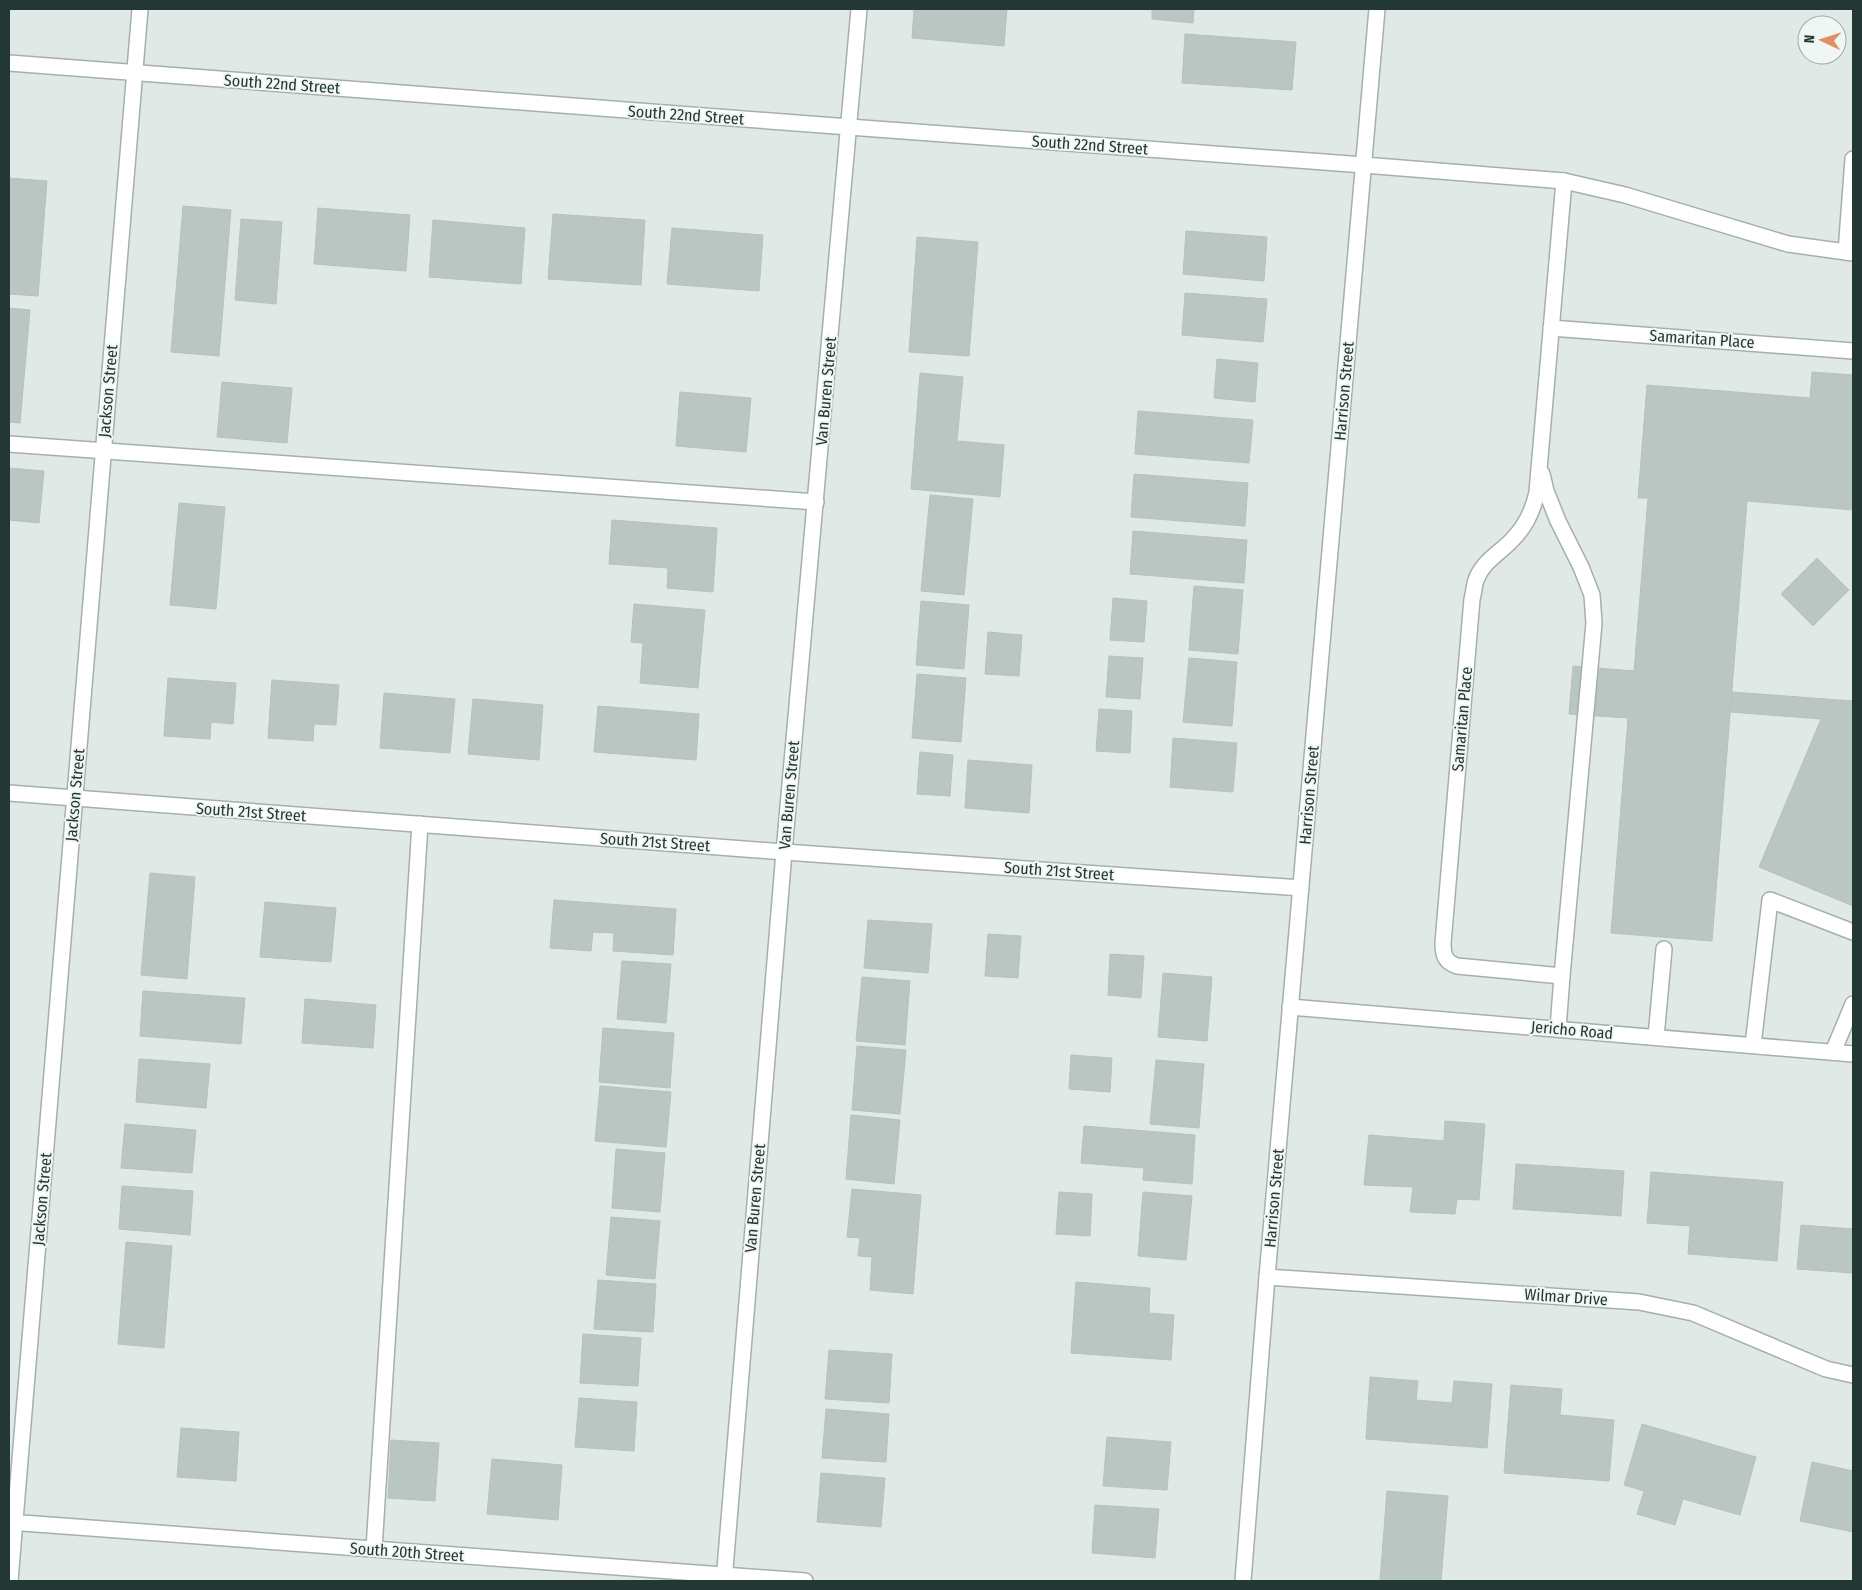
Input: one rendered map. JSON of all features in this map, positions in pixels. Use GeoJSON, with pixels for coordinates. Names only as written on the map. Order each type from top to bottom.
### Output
{"type":"FeatureCollection","features":[{"type":"Feature","properties":{"kind":"street","name":"Jackson Street"},"geometry":{"type":"LineString","coordinates":[[10,1581],[12,1522],[140,9]]}},
{"type":"Feature","properties":{"kind":"street","name":"Van Buren Street"},"geometry":{"type":"LineString","coordinates":[[724,1578],[784,852],[859,9]]}},
{"type":"Feature","properties":{"kind":"street","name":"Harrison Street"},"geometry":{"type":"LineString","coordinates":[[1243,1581],[1267,1277],[1376,9]]}},
{"type":"Feature","properties":{"kind":"street","name":"South 22nd Street"},"geometry":{"type":"LineString","coordinates":[[9,63],[1364,165]]}},
{"type":"Feature","properties":{"kind":"street"},"geometry":{"type":"LineString","coordinates":[[1364,165],[1564,181],[1625,195],[1788,244],[1850,253],[1853,160]]}},
{"type":"Feature","properties":{"kind":"street","name":"Samaritan Place"},"geometry":{"type":"LineString","coordinates":[[1562,976],[1457,966],[1445,958],[1443,951],[1472,608],[1476,580],[1482,568],[1512,540],[1530,515],[1537,492],[1564,181]]}},
{"type":"Feature","properties":{"kind":"street","name":"Samaritan Place"},"geometry":{"type":"LineString","coordinates":[[1551,328],[1853,351]]}},
{"type":"Feature","properties":{"kind":"street"},"geometry":{"type":"LineString","coordinates":[[9,444],[816,502]]}},
{"type":"Feature","properties":{"kind":"street"},"geometry":{"type":"LineString","coordinates":[[1540,460],[1546,491],[1592,595],[1594,623],[1558,1029]]}},
{"type":"Feature","properties":{"kind":"street","name":"South 21st Street"},"geometry":{"type":"LineString","coordinates":[[9,794],[784,852],[1301,888]]}},
{"type":"Feature","properties":{"kind":"street"},"geometry":{"type":"LineString","coordinates":[[374,1549],[420,824]]}},
{"type":"Feature","properties":{"kind":"street"},"geometry":{"type":"LineString","coordinates":[[1753,1045],[1770,900],[1853,932]]}},
{"type":"Feature","properties":{"kind":"street"},"geometry":{"type":"LineString","coordinates":[[1656,1037],[1664,949]]}},
{"type":"Feature","properties":{"kind":"street"},"geometry":{"type":"LineString","coordinates":[[1833,1052],[1853,1004]]}},
{"type":"Feature","properties":{"kind":"street","name":"Jericho Road"},"geometry":{"type":"LineString","coordinates":[[1290,1007],[1853,1054]]}},
{"type":"Feature","properties":{"kind":"street","name":"Wilmar Drive"},"geometry":{"type":"LineString","coordinates":[[1267,1277],[1639,1302],[1693,1313],[1826,1369],[1853,1375]]}},
{"type":"Feature","properties":{"kind":"street","name":"South 20th Street"},"geometry":{"type":"LineString","coordinates":[[12,1522],[724,1578],[804,1581]]}},
{"type":"Feature","properties":{"kind":"building"},"geometry":{"type":"Polygon","coordinates":[[[914,9],[1007,9],[1004,46],[912,38],[914,9]]]}},
{"type":"Feature","properties":{"kind":"building"},"geometry":{"type":"Polygon","coordinates":[[[1152,9],[1194,9],[1193,23],[1152,19],[1152,9]]]}},
{"type":"Feature","properties":{"kind":"building"},"geometry":{"type":"Polygon","coordinates":[[[1185,34],[1296,42],[1292,90],[1182,83],[1185,34]]]}},
{"type":"Feature","properties":{"kind":"building"},"geometry":{"type":"Polygon","coordinates":[[[9,178],[47,181],[38,296],[9,294],[9,178]]]}},
{"type":"Feature","properties":{"kind":"building"},"geometry":{"type":"Polygon","coordinates":[[[183,206],[231,210],[219,356],[171,352],[183,206]]]}},
{"type":"Feature","properties":{"kind":"building"},"geometry":{"type":"Polygon","coordinates":[[[318,208],[410,215],[406,271],[314,264],[318,208]]]}},
{"type":"Feature","properties":{"kind":"building"},"geometry":{"type":"Polygon","coordinates":[[[553,214],[645,220],[641,285],[548,279],[553,214]]]}},
{"type":"Feature","properties":{"kind":"building"},"geometry":{"type":"Polygon","coordinates":[[[241,219],[282,222],[276,304],[235,300],[241,219]]]}},
{"type":"Feature","properties":{"kind":"building"},"geometry":{"type":"Polygon","coordinates":[[[433,220],[525,228],[521,284],[429,277],[433,220]]]}},
{"type":"Feature","properties":{"kind":"building"},"geometry":{"type":"Polygon","coordinates":[[[672,228],[763,235],[759,291],[667,284],[672,228]]]}},
{"type":"Feature","properties":{"kind":"building"},"geometry":{"type":"Polygon","coordinates":[[[1186,231],[1267,237],[1264,281],[1183,274],[1186,231]]]}},
{"type":"Feature","properties":{"kind":"building"},"geometry":{"type":"Polygon","coordinates":[[[917,237],[978,242],[969,356],[909,352],[917,237]]]}},
{"type":"Feature","properties":{"kind":"building"},"geometry":{"type":"Polygon","coordinates":[[[1185,293],[1267,299],[1263,342],[1182,335],[1185,293]]]}},
{"type":"Feature","properties":{"kind":"building"},"geometry":{"type":"Polygon","coordinates":[[[9,308],[30,310],[20,423],[9,422],[9,308]]]}},
{"type":"Feature","properties":{"kind":"building"},"geometry":{"type":"Polygon","coordinates":[[[1217,359],[1258,363],[1255,402],[1214,398],[1217,359]]]}},
{"type":"Feature","properties":{"kind":"building"},"geometry":{"type":"Polygon","coordinates":[[[1812,372],[1853,375],[1853,510],[1747,501],[1712,941],[1611,933],[1628,718],[1569,714],[1573,666],[1634,671],[1648,498],[1638,498],[1647,385],[1810,398],[1812,372]]]}},
{"type":"Feature","properties":{"kind":"building"},"geometry":{"type":"Polygon","coordinates":[[[920,373],[963,377],[957,441],[1004,445],[1000,497],[911,489],[920,373]]]}},
{"type":"Feature","properties":{"kind":"building"},"geometry":{"type":"Polygon","coordinates":[[[222,382],[292,388],[287,443],[217,437],[222,382]]]}},
{"type":"Feature","properties":{"kind":"building"},"geometry":{"type":"Polygon","coordinates":[[[680,392],[751,398],[746,452],[676,446],[680,392]]]}},
{"type":"Feature","properties":{"kind":"building"},"geometry":{"type":"Polygon","coordinates":[[[1138,411],[1253,420],[1249,463],[1135,454],[1138,411]]]}},
{"type":"Feature","properties":{"kind":"building"},"geometry":{"type":"Polygon","coordinates":[[[9,468],[44,471],[39,523],[9,520],[9,468]]]}},
{"type":"Feature","properties":{"kind":"building"},"geometry":{"type":"Polygon","coordinates":[[[1134,474],[1248,483],[1245,526],[1131,517],[1134,474]]]}},
{"type":"Feature","properties":{"kind":"building"},"geometry":{"type":"Polygon","coordinates":[[[930,495],[973,499],[964,595],[921,591],[930,495]]]}},
{"type":"Feature","properties":{"kind":"building"},"geometry":{"type":"Polygon","coordinates":[[[179,503],[225,507],[216,609],[170,605],[179,503]]]}},
{"type":"Feature","properties":{"kind":"building"},"geometry":{"type":"Polygon","coordinates":[[[612,520],[717,528],[713,592],[667,588],[668,568],[609,564],[612,520]]]}},
{"type":"Feature","properties":{"kind":"building"},"geometry":{"type":"Polygon","coordinates":[[[1133,531],[1247,540],[1244,583],[1130,574],[1133,531]]]}},
{"type":"Feature","properties":{"kind":"building"},"geometry":{"type":"Polygon","coordinates":[[[1817,558],[1849,590],[1813,626],[1781,594],[1817,558]]]}},
{"type":"Feature","properties":{"kind":"building"},"geometry":{"type":"Polygon","coordinates":[[[1194,586],[1243,590],[1238,654],[1189,650],[1194,586]]]}},
{"type":"Feature","properties":{"kind":"building"},"geometry":{"type":"Polygon","coordinates":[[[1113,598],[1147,601],[1144,642],[1110,640],[1113,598]]]}},
{"type":"Feature","properties":{"kind":"building"},"geometry":{"type":"Polygon","coordinates":[[[921,601],[969,605],[964,669],[916,665],[921,601]]]}},
{"type":"Feature","properties":{"kind":"building"},"geometry":{"type":"Polygon","coordinates":[[[634,604],[705,610],[698,688],[640,683],[643,643],[631,642],[634,604]]]}},
{"type":"Feature","properties":{"kind":"building"},"geometry":{"type":"Polygon","coordinates":[[[988,632],[1022,635],[1019,676],[985,674],[988,632]]]}},
{"type":"Feature","properties":{"kind":"building"},"geometry":{"type":"Polygon","coordinates":[[[1109,656],[1143,658],[1140,699],[1106,697],[1109,656]]]}},
{"type":"Feature","properties":{"kind":"building"},"geometry":{"type":"Polygon","coordinates":[[[1189,658],[1237,662],[1232,726],[1183,722],[1189,658]]]}},
{"type":"Feature","properties":{"kind":"building"},"geometry":{"type":"Polygon","coordinates":[[[917,674],[966,678],[961,742],[912,738],[917,674]]]}},
{"type":"Feature","properties":{"kind":"building"},"geometry":{"type":"Polygon","coordinates":[[[168,678],[236,683],[233,724],[211,722],[210,739],[164,736],[168,678]]]}},
{"type":"Feature","properties":{"kind":"building"},"geometry":{"type":"Polygon","coordinates":[[[272,680],[339,685],[336,725],[314,724],[313,741],[268,738],[272,680]]]}},
{"type":"Feature","properties":{"kind":"building"},"geometry":{"type":"Polygon","coordinates":[[[1732,692],[1853,701],[1853,906],[1759,867],[1821,719],[1730,712],[1732,692]]]}},
{"type":"Feature","properties":{"kind":"building"},"geometry":{"type":"Polygon","coordinates":[[[384,693],[455,699],[450,753],[380,748],[384,693]]]}},
{"type":"Feature","properties":{"kind":"building"},"geometry":{"type":"Polygon","coordinates":[[[473,699],[543,705],[539,760],[468,754],[473,699]]]}},
{"type":"Feature","properties":{"kind":"building"},"geometry":{"type":"Polygon","coordinates":[[[598,706],[699,714],[696,760],[594,752],[598,706]]]}},
{"type":"Feature","properties":{"kind":"building"},"geometry":{"type":"Polygon","coordinates":[[[1099,709],[1132,711],[1130,753],[1096,751],[1099,709]]]}},
{"type":"Feature","properties":{"kind":"building"},"geometry":{"type":"Polygon","coordinates":[[[1173,738],[1237,743],[1233,792],[1170,787],[1173,738]]]}},
{"type":"Feature","properties":{"kind":"building"},"geometry":{"type":"Polygon","coordinates":[[[920,752],[953,755],[950,796],[917,794],[920,752]]]}},
{"type":"Feature","properties":{"kind":"building"},"geometry":{"type":"Polygon","coordinates":[[[968,760],[1032,765],[1029,813],[965,808],[968,760]]]}},
{"type":"Feature","properties":{"kind":"building"},"geometry":{"type":"Polygon","coordinates":[[[150,873],[195,877],[187,979],[141,975],[150,873]]]}},
{"type":"Feature","properties":{"kind":"building"},"geometry":{"type":"Polygon","coordinates":[[[554,900],[676,909],[673,955],[613,951],[614,933],[593,932],[591,951],[550,948],[554,900]]]}},
{"type":"Feature","properties":{"kind":"building"},"geometry":{"type":"Polygon","coordinates":[[[265,902],[336,908],[331,962],[260,957],[265,902]]]}},
{"type":"Feature","properties":{"kind":"building"},"geometry":{"type":"Polygon","coordinates":[[[868,920],[932,924],[928,973],[864,968],[868,920]]]}},
{"type":"Feature","properties":{"kind":"building"},"geometry":{"type":"Polygon","coordinates":[[[988,934],[1021,936],[1018,978],[985,976],[988,934]]]}},
{"type":"Feature","properties":{"kind":"building"},"geometry":{"type":"Polygon","coordinates":[[[1110,954],[1144,956],[1141,998],[1108,995],[1110,954]]]}},
{"type":"Feature","properties":{"kind":"building"},"geometry":{"type":"Polygon","coordinates":[[[622,961],[671,964],[666,1023],[617,1019],[622,961]]]}},
{"type":"Feature","properties":{"kind":"building"},"geometry":{"type":"Polygon","coordinates":[[[1163,973],[1212,977],[1207,1041],[1158,1037],[1163,973]]]}},
{"type":"Feature","properties":{"kind":"building"},"geometry":{"type":"Polygon","coordinates":[[[862,977],[910,981],[905,1045],[856,1041],[862,977]]]}},
{"type":"Feature","properties":{"kind":"building"},"geometry":{"type":"Polygon","coordinates":[[[143,991],[245,998],[241,1044],[140,1036],[143,991]]]}},
{"type":"Feature","properties":{"kind":"building"},"geometry":{"type":"Polygon","coordinates":[[[305,999],[376,1005],[373,1048],[302,1043],[305,999]]]}},
{"type":"Feature","properties":{"kind":"building"},"geometry":{"type":"Polygon","coordinates":[[[603,1028],[674,1033],[670,1088],[599,1082],[603,1028]]]}},
{"type":"Feature","properties":{"kind":"building"},"geometry":{"type":"Polygon","coordinates":[[[857,1046],[906,1050],[900,1114],[852,1110],[857,1046]]]}},
{"type":"Feature","properties":{"kind":"building"},"geometry":{"type":"Polygon","coordinates":[[[1071,1055],[1112,1058],[1110,1092],[1069,1089],[1071,1055]]]}},
{"type":"Feature","properties":{"kind":"building"},"geometry":{"type":"Polygon","coordinates":[[[139,1059],[210,1064],[206,1108],[136,1102],[139,1059]]]}},
{"type":"Feature","properties":{"kind":"building"},"geometry":{"type":"Polygon","coordinates":[[[1156,1060],[1204,1064],[1199,1128],[1150,1124],[1156,1060]]]}},
{"type":"Feature","properties":{"kind":"building"},"geometry":{"type":"Polygon","coordinates":[[[600,1086],[671,1092],[666,1147],[595,1141],[600,1086]]]}},
{"type":"Feature","properties":{"kind":"building"},"geometry":{"type":"Polygon","coordinates":[[[851,1115],[900,1120],[894,1184],[846,1179],[851,1115]]]}},
{"type":"Feature","properties":{"kind":"building"},"geometry":{"type":"Polygon","coordinates":[[[1445,1121],[1485,1124],[1479,1200],[1457,1199],[1455,1214],[1410,1212],[1413,1187],[1364,1185],[1369,1135],[1444,1141],[1445,1121]]]}},
{"type":"Feature","properties":{"kind":"building"},"geometry":{"type":"Polygon","coordinates":[[[125,1124],[196,1130],[192,1173],[121,1168],[125,1124]]]}},
{"type":"Feature","properties":{"kind":"building"},"geometry":{"type":"Polygon","coordinates":[[[1084,1126],[1195,1135],[1192,1184],[1143,1180],[1144,1168],[1081,1163],[1084,1126]]]}},
{"type":"Feature","properties":{"kind":"building"},"geometry":{"type":"Polygon","coordinates":[[[616,1149],[665,1153],[660,1212],[612,1208],[616,1149]]]}},
{"type":"Feature","properties":{"kind":"building"},"geometry":{"type":"Polygon","coordinates":[[[1516,1164],[1624,1171],[1621,1216],[1513,1209],[1516,1164]]]}},
{"type":"Feature","properties":{"kind":"building"},"geometry":{"type":"Polygon","coordinates":[[[1651,1172],[1783,1182],[1777,1261],[1688,1254],[1690,1226],[1647,1223],[1651,1172]]]}},
{"type":"Feature","properties":{"kind":"building"},"geometry":{"type":"Polygon","coordinates":[[[122,1186],[193,1191],[190,1235],[119,1229],[122,1186]]]}},
{"type":"Feature","properties":{"kind":"building"},"geometry":{"type":"Polygon","coordinates":[[[852,1189],[921,1195],[913,1294],[870,1290],[872,1257],[858,1256],[860,1238],[847,1237],[852,1189]]]}},
{"type":"Feature","properties":{"kind":"building"},"geometry":{"type":"Polygon","coordinates":[[[1059,1192],[1092,1194],[1090,1236],[1056,1234],[1059,1192]]]}},
{"type":"Feature","properties":{"kind":"building"},"geometry":{"type":"Polygon","coordinates":[[[1143,1192],[1192,1196],[1186,1260],[1138,1256],[1143,1192]]]}},
{"type":"Feature","properties":{"kind":"building"},"geometry":{"type":"Polygon","coordinates":[[[611,1217],[660,1221],[655,1279],[606,1275],[611,1217]]]}},
{"type":"Feature","properties":{"kind":"building"},"geometry":{"type":"Polygon","coordinates":[[[1801,1225],[1853,1229],[1853,1273],[1797,1269],[1801,1225]]]}},
{"type":"Feature","properties":{"kind":"building"},"geometry":{"type":"Polygon","coordinates":[[[126,1242],[172,1246],[164,1348],[118,1344],[126,1242]]]}},
{"type":"Feature","properties":{"kind":"building"},"geometry":{"type":"Polygon","coordinates":[[[598,1280],[656,1284],[653,1332],[594,1329],[598,1280]]]}},
{"type":"Feature","properties":{"kind":"building"},"geometry":{"type":"Polygon","coordinates":[[[1076,1282],[1150,1288],[1149,1313],[1174,1315],[1171,1360],[1071,1353],[1076,1282]]]}},
{"type":"Feature","properties":{"kind":"building"},"geometry":{"type":"Polygon","coordinates":[[[583,1334],[641,1338],[638,1386],[580,1383],[583,1334]]]}},
{"type":"Feature","properties":{"kind":"building"},"geometry":{"type":"Polygon","coordinates":[[[829,1350],[892,1354],[889,1403],[825,1399],[829,1350]]]}},
{"type":"Feature","properties":{"kind":"building"},"geometry":{"type":"Polygon","coordinates":[[[1370,1377],[1418,1381],[1416,1400],[1452,1403],[1454,1381],[1492,1384],[1487,1448],[1366,1439],[1370,1377]]]}},
{"type":"Feature","properties":{"kind":"building"},"geometry":{"type":"Polygon","coordinates":[[[1511,1385],[1562,1389],[1560,1415],[1614,1420],[1609,1481],[1504,1473],[1511,1385]]]}},
{"type":"Feature","properties":{"kind":"building"},"geometry":{"type":"Polygon","coordinates":[[[579,1398],[637,1402],[634,1451],[575,1447],[579,1398]]]}},
{"type":"Feature","properties":{"kind":"building"},"geometry":{"type":"Polygon","coordinates":[[[826,1409],[889,1414],[886,1462],[822,1458],[826,1409]]]}},
{"type":"Feature","properties":{"kind":"building"},"geometry":{"type":"Polygon","coordinates":[[[1642,1424],[1756,1457],[1740,1515],[1683,1499],[1675,1525],[1637,1514],[1644,1491],[1624,1485],[1642,1424]]]}},
{"type":"Feature","properties":{"kind":"building"},"geometry":{"type":"Polygon","coordinates":[[[181,1428],[239,1432],[236,1481],[177,1477],[181,1428]]]}},
{"type":"Feature","properties":{"kind":"building"},"geometry":{"type":"Polygon","coordinates":[[[1107,1437],[1171,1442],[1167,1490],[1103,1486],[1107,1437]]]}},
{"type":"Feature","properties":{"kind":"building"},"geometry":{"type":"Polygon","coordinates":[[[391,1440],[439,1443],[435,1501],[388,1498],[391,1440]]]}},
{"type":"Feature","properties":{"kind":"building"},"geometry":{"type":"Polygon","coordinates":[[[492,1459],[562,1465],[558,1520],[487,1514],[492,1459]]]}},
{"type":"Feature","properties":{"kind":"building"},"geometry":{"type":"Polygon","coordinates":[[[1812,1462],[1853,1471],[1853,1532],[1800,1521],[1812,1462]]]}},
{"type":"Feature","properties":{"kind":"building"},"geometry":{"type":"Polygon","coordinates":[[[821,1473],[885,1478],[881,1527],[817,1522],[821,1473]]]}},
{"type":"Feature","properties":{"kind":"building"},"geometry":{"type":"Polygon","coordinates":[[[1387,1491],[1448,1496],[1441,1581],[1380,1581],[1387,1491]]]}},
{"type":"Feature","properties":{"kind":"building"},"geometry":{"type":"Polygon","coordinates":[[[1095,1505],[1159,1509],[1155,1558],[1092,1553],[1095,1505]]]}}]}
